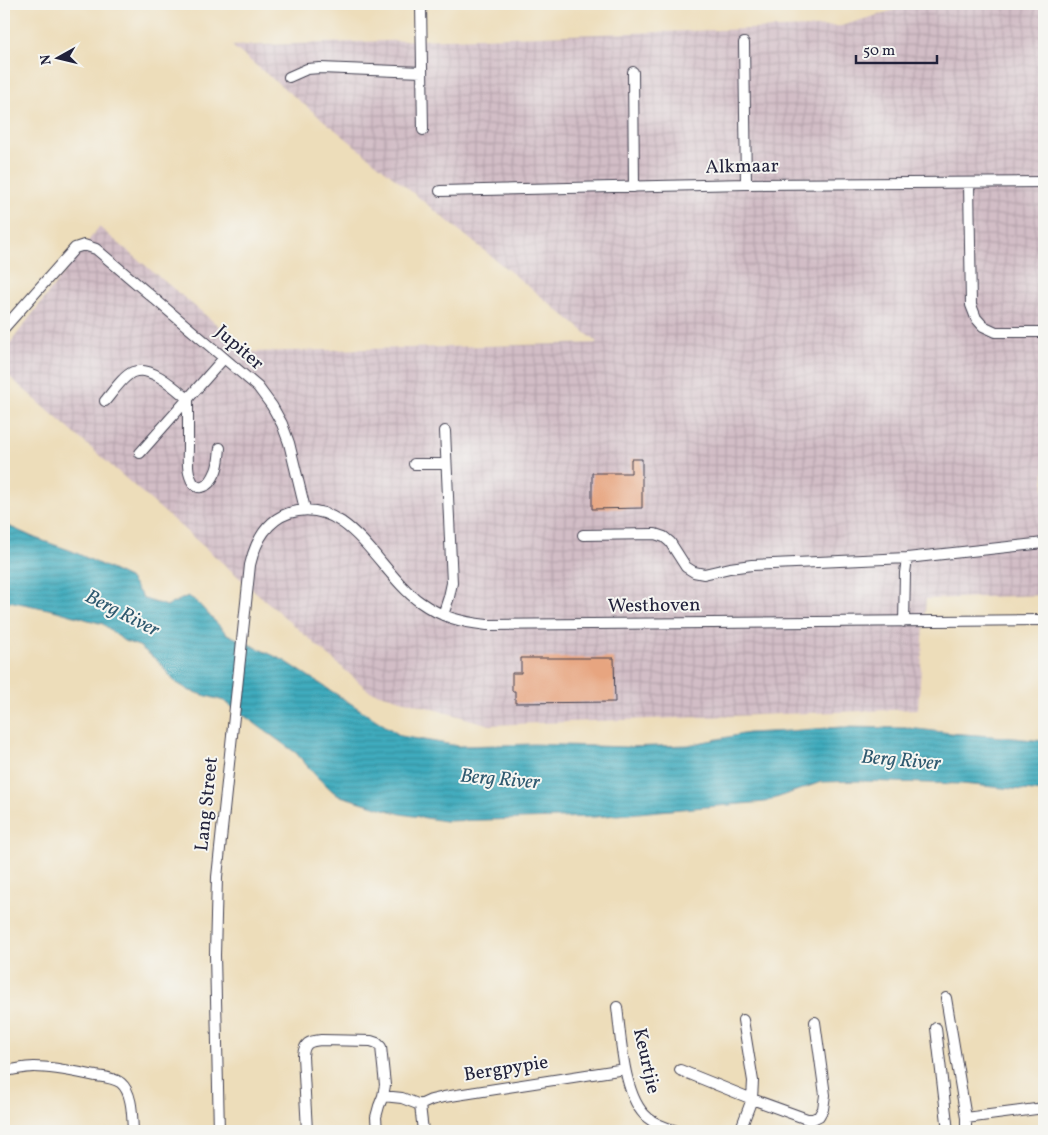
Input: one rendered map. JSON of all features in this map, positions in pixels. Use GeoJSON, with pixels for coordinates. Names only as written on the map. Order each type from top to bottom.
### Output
{"type":"FeatureCollection","features":[{"type":"Feature","properties":{"kind":"street"},"geometry":{"type":"LineString","coordinates":[[421,4],[423,130]]}},
{"type":"Feature","properties":{"kind":"street"},"geometry":{"type":"LineString","coordinates":[[744,43],[746,184]]}},
{"type":"Feature","properties":{"kind":"street"},"geometry":{"type":"LineString","coordinates":[[289,77],[307,69],[320,68],[422,72]]}},
{"type":"Feature","properties":{"kind":"street"},"geometry":{"type":"LineString","coordinates":[[633,72],[634,187]]}},
{"type":"Feature","properties":{"kind":"street","name":"Alkmaar"},"geometry":{"type":"LineString","coordinates":[[440,191],[746,184],[1044,182]]}},
{"type":"Feature","properties":{"kind":"street"},"geometry":{"type":"LineString","coordinates":[[969,183],[971,305],[976,318],[983,326],[996,332],[1044,332]]}},
{"type":"Feature","properties":{"kind":"street","name":"Jupiter"},"geometry":{"type":"LineString","coordinates":[[4,328],[75,248],[84,245],[96,249],[258,387],[282,424],[289,443],[305,510]]}},
{"type":"Feature","properties":{"kind":"street"},"geometry":{"type":"LineString","coordinates":[[140,453],[224,358]]}},
{"type":"Feature","properties":{"kind":"street"},"geometry":{"type":"LineString","coordinates":[[105,400],[123,379],[132,372],[141,371],[149,372],[161,378],[188,398]]}},
{"type":"Feature","properties":{"kind":"street"},"geometry":{"type":"LineString","coordinates":[[188,398],[188,466],[191,479],[195,485],[203,488],[210,482],[219,464],[220,448]]}},
{"type":"Feature","properties":{"kind":"street"},"geometry":{"type":"LineString","coordinates":[[442,614],[452,583],[445,431]]}},
{"type":"Feature","properties":{"kind":"street"},"geometry":{"type":"LineString","coordinates":[[414,464],[446,464]]}},
{"type":"Feature","properties":{"kind":"street","name":"Westhoven"},"geometry":{"type":"LineString","coordinates":[[305,510],[318,511],[342,522],[354,532],[406,591],[442,614],[466,623],[487,626],[1044,620]]}},
{"type":"Feature","properties":{"kind":"street","name":"Lang Street"},"geometry":{"type":"LineString","coordinates":[[220,1131],[215,984],[217,878],[250,565],[259,538],[266,528],[285,514],[305,510]]}},
{"type":"Feature","properties":{"kind":"street"},"geometry":{"type":"LineString","coordinates":[[583,536],[655,534],[664,537],[670,542],[686,568],[704,574],[752,565],[908,558],[1044,543]]}},
{"type":"Feature","properties":{"kind":"street"},"geometry":{"type":"LineString","coordinates":[[904,622],[905,573],[908,558]]}},
{"type":"Feature","properties":{"kind":"street"},"geometry":{"type":"LineString","coordinates":[[946,998],[966,1118],[966,1131]]}},
{"type":"Feature","properties":{"kind":"street","name":"Keurtjie"},"geometry":{"type":"LineString","coordinates":[[617,1007],[625,1069],[638,1108],[649,1119],[677,1131]]}},
{"type":"Feature","properties":{"kind":"street"},"geometry":{"type":"LineString","coordinates":[[740,1131],[752,1100],[753,1081],[743,1020]]}},
{"type":"Feature","properties":{"kind":"street"},"geometry":{"type":"LineString","coordinates":[[680,1070],[752,1100],[807,1119],[813,1119],[819,1116],[823,1109],[825,1095],[815,1022]]}},
{"type":"Feature","properties":{"kind":"street"},"geometry":{"type":"LineString","coordinates":[[936,1028],[948,1131]]}},
{"type":"Feature","properties":{"kind":"street"},"geometry":{"type":"LineString","coordinates":[[307,1131],[303,1056],[304,1049],[312,1041],[371,1041],[381,1047],[385,1085],[376,1117],[377,1131]]}},
{"type":"Feature","properties":{"kind":"street"},"geometry":{"type":"LineString","coordinates":[[4,1071],[33,1067],[51,1068],[113,1079],[122,1084],[128,1092],[133,1131]]}},
{"type":"Feature","properties":{"kind":"street","name":"Bergpypie"},"geometry":{"type":"LineString","coordinates":[[420,1105],[444,1097],[625,1069]]}},
{"type":"Feature","properties":{"kind":"street"},"geometry":{"type":"LineString","coordinates":[[383,1096],[402,1098],[420,1105],[422,1131]]}},
{"type":"Feature","properties":{"kind":"street"},"geometry":{"type":"LineString","coordinates":[[966,1118],[1044,1108]]}},
{"type":"Feature","properties":{"kind":"shaded area"},"geometry":{"type":"Polygon","coordinates":[[[914,4],[1044,4],[1044,595],[926,599],[918,709],[490,725],[369,691],[4,372],[4,351],[99,227],[250,352],[598,343],[232,46],[841,26],[914,4]]]}},
{"type":"Feature","properties":{"kind":"water","name":"Berg River"},"geometry":{"type":"Polygon","coordinates":[[[4,524],[35,538],[72,551],[129,578],[144,599],[167,606],[188,596],[196,601],[227,634],[285,661],[401,736],[459,746],[534,744],[625,747],[688,745],[748,733],[841,727],[908,728],[1044,741],[1044,792],[962,784],[861,781],[821,782],[765,802],[595,817],[445,821],[401,814],[337,795],[317,777],[296,753],[224,701],[190,691],[175,682],[159,662],[139,646],[124,641],[103,624],[53,610],[4,600],[4,524]]]}},
{"type":"Feature","properties":{"kind":"building"},"geometry":{"type":"Polygon","coordinates":[[[631,459],[642,459],[642,508],[592,509],[592,473],[631,473],[631,459]]]}},
{"type":"Feature","properties":{"kind":"building"},"geometry":{"type":"Polygon","coordinates":[[[521,658],[614,658],[615,702],[515,703],[515,691],[512,691],[512,673],[521,673],[521,658]]]}}]}
